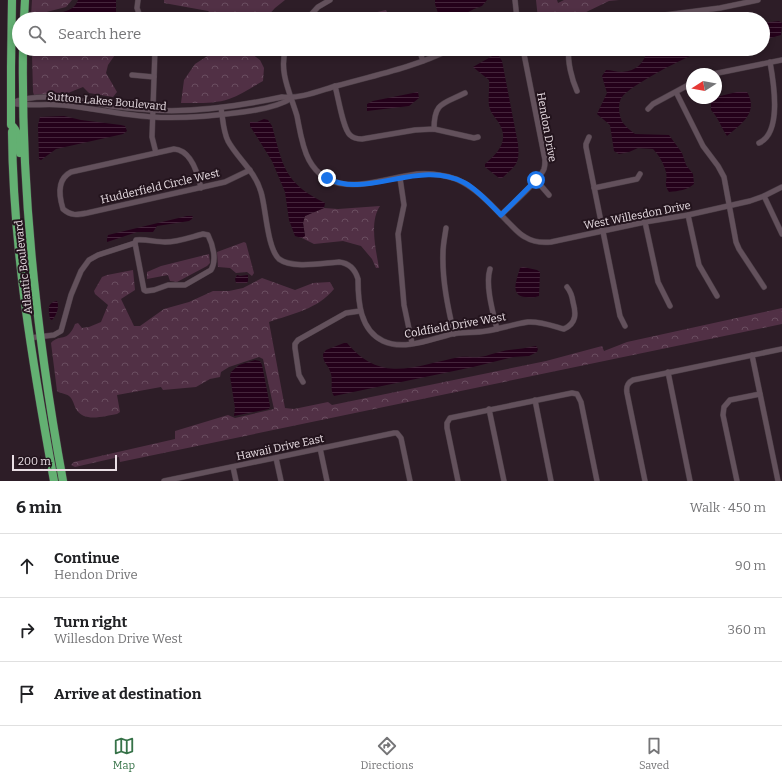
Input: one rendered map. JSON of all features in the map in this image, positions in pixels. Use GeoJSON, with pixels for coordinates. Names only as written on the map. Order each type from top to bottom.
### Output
{"type":"FeatureCollection","features":[{"type":"Feature","properties":{"kind":"highway","name":"Atlantic Boulevard"},"geometry":{"type":"LineString","coordinates":[[12,0],[11,129],[21,274],[29,338],[54,481]]}},
{"type":"Feature","properties":{"kind":"highway"},"geometry":{"type":"LineString","coordinates":[[24,12],[25,0]]}},
{"type":"Feature","properties":{"kind":"highway","name":"Atlantic Boulevard"},"geometry":{"type":"LineString","coordinates":[[23,56],[25,166],[31,249],[52,418],[63,481]]}},
{"type":"Feature","properties":{"kind":"highway"},"geometry":{"type":"LineString","coordinates":[[11,129],[14,127],[16,131],[20,159],[25,166]]}},
{"type":"Feature","properties":{"kind":"highway"},"geometry":{"type":"LineString","coordinates":[[13,160],[16,167],[17,186],[21,191],[27,191]]}},
{"type":"Feature","properties":{"kind":"highway"},"geometry":{"type":"LineString","coordinates":[[15,194],[20,200],[24,244],[31,249]]}},
{"type":"Feature","properties":{"kind":"street"},"geometry":{"type":"LineString","coordinates":[[138,0],[137,8],[138,12]]}},
{"type":"Feature","properties":{"kind":"street"},"geometry":{"type":"LineString","coordinates":[[313,12],[318,7],[330,0]]}},
{"type":"Feature","properties":{"kind":"street"},"geometry":{"type":"LineString","coordinates":[[515,0],[515,12]]}},
{"type":"Feature","properties":{"kind":"street"},"geometry":{"type":"LineString","coordinates":[[689,12],[720,8],[758,0]]}},
{"type":"Feature","properties":{"kind":"street"},"geometry":{"type":"LineString","coordinates":[[155,56],[152,140],[156,153],[174,149],[184,152],[196,170],[201,188]]}},
{"type":"Feature","properties":{"kind":"street","name":"West Willesdon Drive"},"geometry":{"type":"LineString","coordinates":[[284,56],[284,71],[306,152],[313,166],[323,176],[331,181],[349,185],[400,178],[417,174],[432,174],[450,177],[471,187],[522,236],[538,242],[551,242],[730,206],[764,196],[782,187]]}},
{"type":"Feature","properties":{"kind":"street"},"geometry":{"type":"LineString","coordinates":[[421,56],[423,62]]}},
{"type":"Feature","properties":{"kind":"street","name":"Sutton Lakes Boulevard"},"geometry":{"type":"LineString","coordinates":[[23,102],[60,105],[153,117],[222,115],[283,104],[292,98],[380,75],[423,62],[436,56]]}},
{"type":"Feature","properties":{"kind":"street","name":"Hendon Drive"},"geometry":{"type":"LineString","coordinates":[[501,215],[544,170],[545,160],[524,56]]}},
{"type":"Feature","properties":{"kind":"street"},"geometry":{"type":"LineString","coordinates":[[568,56],[577,90]]}},
{"type":"Feature","properties":{"kind":"street"},"geometry":{"type":"LineString","coordinates":[[722,72],[782,60]]}},
{"type":"Feature","properties":{"kind":"street"},"geometry":{"type":"LineString","coordinates":[[759,143],[766,141],[769,136],[774,126],[778,108],[770,62]]}},
{"type":"Feature","properties":{"kind":"street"},"geometry":{"type":"LineString","coordinates":[[132,75],[154,77]]}},
{"type":"Feature","properties":{"kind":"street"},"geometry":{"type":"LineString","coordinates":[[335,86],[346,127],[352,137],[362,139],[415,130],[434,129],[474,138],[478,137]]}},
{"type":"Feature","properties":{"kind":"street"},"geometry":{"type":"LineString","coordinates":[[648,109],[653,104],[686,86]]}},
{"type":"Feature","properties":{"kind":"street"},"geometry":{"type":"LineString","coordinates":[[676,92],[703,146],[718,166],[724,177],[736,242],[764,287]]}},
{"type":"Feature","properties":{"kind":"street"},"geometry":{"type":"LineString","coordinates":[[434,129],[435,116],[438,108],[465,93]]}},
{"type":"Feature","properties":{"kind":"street","name":"Sutton Lakes Boulevard"},"geometry":{"type":"LineString","coordinates":[[11,103],[65,99],[153,110],[184,110],[221,108],[282,97],[292,98]]}},
{"type":"Feature","properties":{"kind":"street"},"geometry":{"type":"LineString","coordinates":[[92,109],[93,103]]}},
{"type":"Feature","properties":{"kind":"street","name":"Coldfield Drive West"},"geometry":{"type":"LineString","coordinates":[[221,108],[224,128],[229,142],[250,170],[260,188],[271,245],[276,255],[284,262],[295,265],[339,262],[352,268],[356,275],[360,312],[367,327],[383,341],[397,344],[412,343],[454,334],[498,329],[527,322],[539,323],[564,329],[574,320],[576,313],[571,291],[566,288]]}},
{"type":"Feature","properties":{"kind":"street"},"geometry":{"type":"LineString","coordinates":[[589,137],[586,144],[602,232],[620,316],[625,326]]}},
{"type":"Feature","properties":{"kind":"street","name":"Hudderfield Circle West"},"geometry":{"type":"LineString","coordinates":[[156,153],[71,172],[63,178],[60,185],[62,206],[65,211],[71,214],[86,213],[201,188],[226,182],[250,170]]}},
{"type":"Feature","properties":{"kind":"street"},"geometry":{"type":"LineString","coordinates":[[594,188],[637,179],[640,174]]}},
{"type":"Feature","properties":{"kind":"street"},"geometry":{"type":"LineString","coordinates":[[400,178],[404,205],[398,230],[405,313],[412,343]]}},
{"type":"Feature","properties":{"kind":"street"},"geometry":{"type":"LineString","coordinates":[[536,180],[549,194]]}},
{"type":"Feature","properties":{"kind":"street"},"geometry":{"type":"LineString","coordinates":[[764,196],[782,234]]}},
{"type":"Feature","properties":{"kind":"street"},"geometry":{"type":"LineString","coordinates":[[688,215],[699,265],[717,296]]}},
{"type":"Feature","properties":{"kind":"street"},"geometry":{"type":"LineString","coordinates":[[645,222],[658,282],[670,306]]}},
{"type":"Feature","properties":{"kind":"street"},"geometry":{"type":"LineString","coordinates":[[446,228],[443,252],[445,284],[454,334]]}},
{"type":"Feature","properties":{"kind":"street"},"geometry":{"type":"LineString","coordinates":[[29,338],[54,334],[61,331],[65,312],[81,272],[88,260],[98,254],[135,243],[136,240],[144,239],[165,242],[206,234],[208,235],[212,244],[214,254],[213,267],[211,270],[185,285],[168,284],[154,290],[146,291],[144,290],[135,243]]}},
{"type":"Feature","properties":{"kind":"street"},"geometry":{"type":"LineString","coordinates":[[490,269],[488,275],[489,288],[498,329]]}},
{"type":"Feature","properties":{"kind":"street"},"geometry":{"type":"LineString","coordinates":[[303,382],[295,352],[295,344],[298,340],[346,313],[360,312]]}},
{"type":"Feature","properties":{"kind":"street"},"geometry":{"type":"LineString","coordinates":[[644,481],[626,388],[632,380],[782,349]]}},
{"type":"Feature","properties":{"kind":"street"},"geometry":{"type":"LineString","coordinates":[[752,355],[778,481]]}},
{"type":"Feature","properties":{"kind":"street"},"geometry":{"type":"LineString","coordinates":[[668,372],[690,481]]}},
{"type":"Feature","properties":{"kind":"street"},"geometry":{"type":"LineString","coordinates":[[458,481],[447,428],[450,418],[574,393],[579,397],[581,402],[597,481]]}},
{"type":"Feature","properties":{"kind":"street"},"geometry":{"type":"LineString","coordinates":[[737,481],[723,411],[725,404],[730,400],[760,394]]}},
{"type":"Feature","properties":{"kind":"street"},"geometry":{"type":"LineString","coordinates":[[534,400],[551,481]]}},
{"type":"Feature","properties":{"kind":"street"},"geometry":{"type":"LineString","coordinates":[[490,409],[504,481]]}},
{"type":"Feature","properties":{"kind":"street","name":"Hawaii Drive East"},"geometry":{"type":"LineString","coordinates":[[164,481],[184,479],[320,448],[397,433],[402,441],[410,481]]}},
{"type":"Feature","properties":{"kind":"street"},"geometry":{"type":"LineString","coordinates":[[320,448],[327,481]]}},
{"type":"Feature","properties":{"kind":"street"},"geometry":{"type":"LineString","coordinates":[[276,458],[281,481]]}},
{"type":"Feature","properties":{"kind":"street"},"geometry":{"type":"LineString","coordinates":[[233,467],[236,481]]}},
{"type":"Feature","properties":{"kind":"green space"},"geometry":{"type":"Polygon","coordinates":[[[32,0],[72,0],[66,7],[47,12],[31,12],[32,0]]]}},
{"type":"Feature","properties":{"kind":"green space"},"geometry":{"type":"Polygon","coordinates":[[[164,0],[285,0],[271,12],[209,12],[164,3],[164,0]]]}},
{"type":"Feature","properties":{"kind":"green space"},"geometry":{"type":"Polygon","coordinates":[[[536,0],[557,0],[558,3],[564,0],[619,0],[609,1],[586,12],[537,12],[536,0]]]}},
{"type":"Feature","properties":{"kind":"green space"},"geometry":{"type":"Polygon","coordinates":[[[32,56],[114,56],[108,65],[106,73],[117,92],[113,97],[89,93],[83,87],[68,93],[34,95],[32,56]]]}},
{"type":"Feature","properties":{"kind":"green space"},"geometry":{"type":"Polygon","coordinates":[[[207,56],[255,56],[260,60],[264,68],[263,81],[238,95],[223,101],[181,103],[184,80],[195,64],[207,56]]]}},
{"type":"Feature","properties":{"kind":"green space"},"geometry":{"type":"Polygon","coordinates":[[[380,206],[374,228],[379,268],[376,268],[372,259],[361,246],[343,241],[314,244],[302,238],[305,236],[303,223],[305,216],[324,208],[338,209],[380,206]]]}},
{"type":"Feature","properties":{"kind":"green space"},"geometry":{"type":"Polygon","coordinates":[[[244,242],[246,243],[254,273],[252,276],[247,272],[236,273],[230,268],[218,267],[217,252],[244,242]]]}},
{"type":"Feature","properties":{"kind":"green space"},"geometry":{"type":"Polygon","coordinates":[[[209,254],[210,263],[207,266],[177,282],[170,281],[168,275],[147,279],[147,272],[161,266],[209,254]]]}},
{"type":"Feature","properties":{"kind":"green space"},"geometry":{"type":"Polygon","coordinates":[[[133,270],[135,290],[121,299],[134,326],[140,326],[164,309],[189,302],[213,291],[229,291],[243,288],[262,278],[295,290],[313,283],[330,282],[334,289],[328,296],[304,310],[269,322],[285,408],[294,409],[328,402],[332,405],[546,361],[602,346],[604,351],[627,342],[782,308],[782,324],[120,462],[119,457],[75,467],[71,465],[74,462],[175,439],[175,431],[228,415],[235,418],[274,409],[263,359],[259,357],[229,367],[221,372],[220,377],[210,379],[196,387],[163,390],[161,387],[117,395],[120,412],[117,414],[95,418],[84,416],[76,409],[68,395],[57,391],[51,343],[54,340],[69,334],[75,324],[78,323],[82,328],[101,322],[108,305],[95,294],[94,291],[102,277],[133,270]]]}},
{"type":"Feature","properties":{"kind":"shaded area"},"geometry":{"type":"Polygon","coordinates":[[[78,0],[116,0],[116,12],[61,12],[76,5],[78,0]]]}},
{"type":"Feature","properties":{"kind":"shaded area"},"geometry":{"type":"Polygon","coordinates":[[[435,0],[487,0],[482,6],[468,12],[438,12],[435,0]]]}},
{"type":"Feature","properties":{"kind":"shaded area"},"geometry":{"type":"Polygon","coordinates":[[[779,21],[782,23],[781,35],[770,38],[770,22],[779,21]]]}},
{"type":"Feature","properties":{"kind":"shaded area"},"geometry":{"type":"Polygon","coordinates":[[[492,56],[499,56],[502,61],[518,144],[518,160],[511,170],[502,178],[499,178],[485,167],[485,164],[494,156],[500,147],[503,137],[500,125],[489,106],[489,80],[473,67],[492,56]]]}},
{"type":"Feature","properties":{"kind":"shaded area"},"geometry":{"type":"Polygon","coordinates":[[[645,56],[691,56],[656,73],[635,86],[622,97],[619,103],[619,110],[623,123],[635,134],[669,135],[682,153],[686,165],[693,174],[694,184],[683,190],[669,192],[666,186],[666,172],[664,166],[653,149],[638,148],[619,154],[614,151],[610,125],[597,114],[607,93],[602,76],[606,70],[622,72],[632,70],[642,62],[645,56]]]}},
{"type":"Feature","properties":{"kind":"shaded area"},"geometry":{"type":"Polygon","coordinates":[[[418,92],[419,98],[409,106],[367,111],[367,104],[373,101],[418,92]]]}},
{"type":"Feature","properties":{"kind":"shaded area"},"geometry":{"type":"Polygon","coordinates":[[[737,92],[747,92],[751,106],[750,112],[743,122],[727,136],[711,110],[711,104],[722,104],[722,96],[737,92]]]}},
{"type":"Feature","properties":{"kind":"shaded area"},"geometry":{"type":"Polygon","coordinates":[[[64,116],[81,120],[121,125],[125,126],[127,131],[123,134],[56,149],[41,160],[39,159],[38,125],[40,117],[64,116]]]}},
{"type":"Feature","properties":{"kind":"shaded area"},"geometry":{"type":"Polygon","coordinates":[[[264,119],[268,120],[272,126],[279,152],[287,172],[301,188],[311,196],[325,203],[324,208],[305,216],[303,223],[305,236],[302,238],[295,236],[289,220],[285,192],[272,161],[250,126],[250,122],[257,122],[264,119]]]}},
{"type":"Feature","properties":{"kind":"shaded area"},"geometry":{"type":"Polygon","coordinates":[[[187,216],[193,217],[189,221],[157,226],[153,232],[137,232],[107,242],[108,235],[187,216]]]}},
{"type":"Feature","properties":{"kind":"shaded area"},"geometry":{"type":"Polygon","coordinates":[[[523,267],[540,272],[539,296],[526,297],[517,294],[516,282],[520,268],[523,267]]]}},
{"type":"Feature","properties":{"kind":"shaded area"},"geometry":{"type":"Polygon","coordinates":[[[237,275],[248,275],[247,283],[236,283],[235,279],[237,275]]]}},
{"type":"Feature","properties":{"kind":"shaded area"},"geometry":{"type":"Polygon","coordinates":[[[57,301],[57,311],[52,320],[50,319],[49,307],[51,303],[57,301]]]}},
{"type":"Feature","properties":{"kind":"shaded area"},"geometry":{"type":"Polygon","coordinates":[[[347,343],[360,356],[373,364],[387,368],[400,369],[460,357],[486,356],[536,346],[538,349],[537,352],[529,356],[513,357],[473,367],[334,396],[331,374],[324,361],[323,354],[326,350],[347,343]]]}},
{"type":"Feature","properties":{"kind":"shaded area"},"geometry":{"type":"Polygon","coordinates":[[[255,360],[260,361],[262,365],[270,406],[269,409],[234,416],[235,408],[230,376],[231,372],[239,365],[255,360]]]}},
{"type":"Feature","properties":{"kind":"route"},"geometry":{"type":"LineString","coordinates":[[327,178],[337,183],[349,185],[367,184],[417,174],[432,174],[450,177],[464,183],[478,192],[501,215],[536,180]]}}]}
